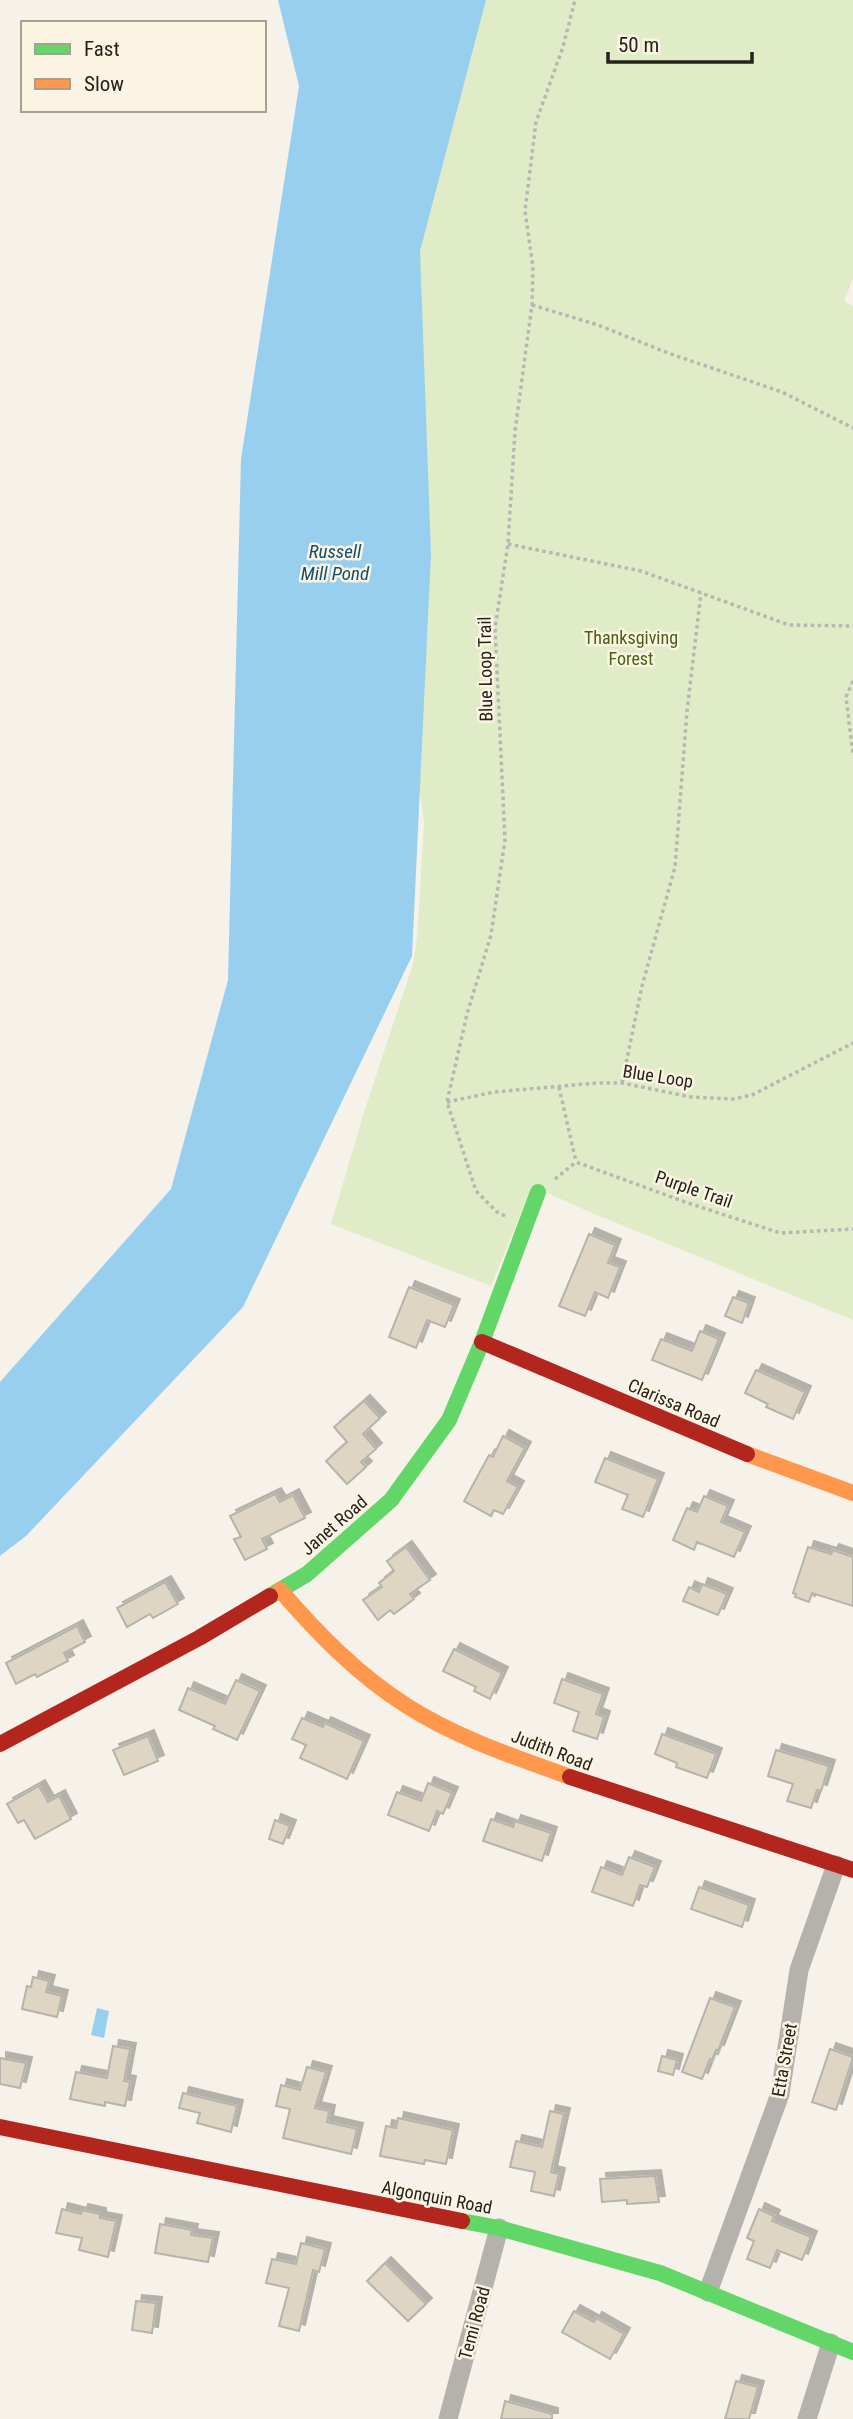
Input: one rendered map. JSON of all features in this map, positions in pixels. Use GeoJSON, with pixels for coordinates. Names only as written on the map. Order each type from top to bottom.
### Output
{"type":"FeatureCollection","features":[{"type":"Feature","properties":{"kind":"street","name":"Janet Road"},"geometry":{"type":"LineString","coordinates":[[0,1744],[199,1638],[307,1574],[391,1500],[449,1420],[482,1342],[538,1192]]}},
{"type":"Feature","properties":{"kind":"street","name":"Clarissa Road"},"geometry":{"type":"LineString","coordinates":[[482,1342],[745,1453],[853,1493]]}},
{"type":"Feature","properties":{"kind":"street","name":"Judith Road"},"geometry":{"type":"LineString","coordinates":[[280,1590],[317,1633],[392,1696],[466,1738],[583,1783],[845,1868]]}},
{"type":"Feature","properties":{"kind":"street","name":"Etta Street"},"geometry":{"type":"LineString","coordinates":[[708,2292],[780,2094],[799,1970],[845,1868]]}},
{"type":"Feature","properties":{"kind":"street","name":"Algonquin Road"},"geometry":{"type":"LineString","coordinates":[[0,2127],[499,2228],[660,2273],[853,2352]]}},
{"type":"Feature","properties":{"kind":"street","name":"Temi Road"},"geometry":{"type":"LineString","coordinates":[[448,2419],[499,2228]]}},
{"type":"Feature","properties":{"kind":"street"},"geometry":{"type":"LineString","coordinates":[[807,2419],[831,2343]]}},
{"type":"Feature","properties":{"kind":"path","name":"Blue Loop Trail"},"geometry":{"type":"LineString","coordinates":[[447,1102],[467,1014],[491,935],[505,840],[495,628],[508,544],[515,431],[532,304],[533,267],[525,211],[536,122],[575,0]]}},
{"type":"Feature","properties":{"kind":"path"},"geometry":{"type":"LineString","coordinates":[[532,304],[782,391],[853,429]]}},
{"type":"Feature","properties":{"kind":"path"},"geometry":{"type":"LineString","coordinates":[[508,544],[640,571],[789,625],[853,626]]}},
{"type":"Feature","properties":{"kind":"path"},"geometry":{"type":"LineString","coordinates":[[622,1083],[642,986],[675,867],[687,711],[701,593]]}},
{"type":"Feature","properties":{"kind":"path"},"geometry":{"type":"LineString","coordinates":[[853,681],[846,697],[853,754]]}},
{"type":"Feature","properties":{"kind":"path","name":"Blue Loop"},"geometry":{"type":"LineString","coordinates":[[447,1102],[494,1092],[622,1083],[691,1097],[733,1099],[752,1095],[853,1044]]}},
{"type":"Feature","properties":{"kind":"path"},"geometry":{"type":"LineString","coordinates":[[538,1192],[576,1162],[559,1087]]}},
{"type":"Feature","properties":{"kind":"path"},"geometry":{"type":"LineString","coordinates":[[447,1102],[476,1191],[497,1212],[526,1226]]}},
{"type":"Feature","properties":{"kind":"path","name":"Purple Trail"},"geometry":{"type":"LineString","coordinates":[[576,1162],[780,1233],[853,1229]]}},
{"type":"Feature","properties":{"kind":"green space","name":"Thanksgiving Forest"},"geometry":{"type":"Polygon","coordinates":[[[473,0],[853,0],[853,279],[844,301],[853,306],[853,1320],[532,1186],[491,1286],[331,1224],[364,1112],[413,964],[417,938],[424,823],[417,772],[409,302],[473,0]]]}},
{"type":"Feature","properties":{"kind":"water","name":"Russell Mill Pond"},"geometry":{"type":"Polygon","coordinates":[[[278,0],[486,0],[420,251],[431,554],[412,956],[243,1307],[26,1536],[0,1556],[0,1382],[171,1189],[228,980],[241,459],[299,86],[278,0]]]}},
{"type":"Feature","properties":{"kind":"water"},"geometry":{"type":"Polygon","coordinates":[[[97,2008],[109,2011],[104,2038],[91,2035],[97,2008]]]}},
{"type":"Feature","properties":{"kind":"building"},"geometry":{"type":"Polygon","coordinates":[[[589,1234],[615,1245],[608,1263],[620,1267],[608,1298],[595,1292],[585,1316],[559,1306],[589,1234]]]}},
{"type":"Feature","properties":{"kind":"building"},"geometry":{"type":"Polygon","coordinates":[[[409,1287],[454,1305],[445,1327],[427,1320],[416,1348],[389,1337],[409,1287]]]}},
{"type":"Feature","properties":{"kind":"building"},"geometry":{"type":"Polygon","coordinates":[[[733,1297],[749,1303],[742,1323],[725,1316],[733,1297]]]}},
{"type":"Feature","properties":{"kind":"building"},"geometry":{"type":"Polygon","coordinates":[[[700,1331],[719,1339],[702,1380],[652,1360],[661,1339],[692,1351],[700,1331]]]}},
{"type":"Feature","properties":{"kind":"building"},"geometry":{"type":"Polygon","coordinates":[[[756,1370],[805,1392],[793,1419],[766,1407],[768,1404],[745,1393],[756,1370]]]}},
{"type":"Feature","properties":{"kind":"building"},"geometry":{"type":"Polygon","coordinates":[[[364,1401],[380,1418],[363,1434],[376,1449],[361,1462],[366,1467],[347,1484],[326,1461],[347,1442],[334,1427],[364,1401]]]}},
{"type":"Feature","properties":{"kind":"building"},"geometry":{"type":"Polygon","coordinates":[[[503,1436],[525,1448],[507,1481],[518,1487],[503,1514],[494,1510],[491,1516],[464,1501],[489,1455],[493,1457],[503,1436]]]}},
{"type":"Feature","properties":{"kind":"building"},"geometry":{"type":"Polygon","coordinates":[[[605,1458],[658,1479],[643,1517],[622,1509],[628,1495],[595,1482],[605,1458]]]}},
{"type":"Feature","properties":{"kind":"building"},"geometry":{"type":"Polygon","coordinates":[[[275,1494],[280,1502],[293,1495],[305,1518],[262,1539],[267,1549],[245,1560],[234,1539],[241,1537],[230,1516],[275,1494]]]}},
{"type":"Feature","properties":{"kind":"building"},"geometry":{"type":"Polygon","coordinates":[[[704,1496],[728,1506],[721,1522],[745,1532],[734,1557],[697,1542],[694,1550],[673,1540],[687,1508],[697,1512],[704,1496]]]}},
{"type":"Feature","properties":{"kind":"building"},"geometry":{"type":"Polygon","coordinates":[[[406,1547],[430,1580],[410,1594],[414,1599],[394,1614],[390,1610],[378,1620],[363,1600],[382,1587],[379,1583],[394,1571],[387,1561],[406,1547]]]}},
{"type":"Feature","properties":{"kind":"building"},"geometry":{"type":"Polygon","coordinates":[[[808,1547],[831,1554],[833,1550],[853,1557],[853,1606],[812,1593],[809,1602],[795,1597],[796,1594],[793,1593],[808,1547]]]}},
{"type":"Feature","properties":{"kind":"building"},"geometry":{"type":"Polygon","coordinates":[[[165,1582],[178,1604],[153,1618],[150,1614],[127,1627],[117,1608],[165,1582]]]}},
{"type":"Feature","properties":{"kind":"building"},"geometry":{"type":"Polygon","coordinates":[[[702,1584],[727,1594],[718,1615],[683,1601],[689,1587],[699,1592],[702,1584]]]}},
{"type":"Feature","properties":{"kind":"building"},"geometry":{"type":"Polygon","coordinates":[[[77,1626],[85,1642],[64,1653],[68,1661],[16,1684],[6,1663],[77,1626]]]}},
{"type":"Feature","properties":{"kind":"building"},"geometry":{"type":"Polygon","coordinates":[[[454,1649],[502,1673],[490,1699],[474,1691],[476,1687],[443,1671],[454,1649]]]}},
{"type":"Feature","properties":{"kind":"building"},"geometry":{"type":"Polygon","coordinates":[[[562,1679],[603,1694],[596,1714],[604,1717],[597,1739],[573,1731],[579,1712],[554,1703],[562,1679]]]}},
{"type":"Feature","properties":{"kind":"building"},"geometry":{"type":"Polygon","coordinates":[[[236,1680],[260,1691],[237,1740],[213,1729],[215,1726],[179,1710],[188,1688],[225,1704],[236,1680]]]}},
{"type":"Feature","properties":{"kind":"building"},"geometry":{"type":"Polygon","coordinates":[[[302,1718],[323,1727],[325,1723],[364,1741],[347,1779],[300,1758],[306,1745],[292,1739],[302,1718]]]}},
{"type":"Feature","properties":{"kind":"building"},"geometry":{"type":"Polygon","coordinates":[[[662,1734],[716,1754],[707,1778],[676,1767],[677,1763],[655,1754],[662,1734]]]}},
{"type":"Feature","properties":{"kind":"building"},"geometry":{"type":"Polygon","coordinates":[[[148,1736],[158,1761],[124,1775],[113,1750],[148,1736]]]}},
{"type":"Feature","properties":{"kind":"building"},"geometry":{"type":"Polygon","coordinates":[[[776,1750],[829,1766],[821,1791],[817,1790],[811,1808],[787,1801],[793,1784],[768,1776],[776,1750]]]}},
{"type":"Feature","properties":{"kind":"building"},"geometry":{"type":"Polygon","coordinates":[[[428,1783],[452,1793],[443,1814],[437,1811],[429,1831],[388,1815],[397,1792],[421,1801],[428,1783]]]}},
{"type":"Feature","properties":{"kind":"building"},"geometry":{"type":"Polygon","coordinates":[[[39,1786],[48,1802],[59,1796],[71,1819],[35,1839],[24,1820],[18,1823],[7,1804],[39,1786]]]}},
{"type":"Feature","properties":{"kind":"building"},"geometry":{"type":"Polygon","coordinates":[[[491,1819],[513,1827],[515,1821],[551,1833],[542,1861],[483,1841],[491,1819]]]}},
{"type":"Feature","properties":{"kind":"building"},"geometry":{"type":"Polygon","coordinates":[[[275,1820],[290,1826],[283,1844],[269,1839],[275,1820]]]}},
{"type":"Feature","properties":{"kind":"building"},"geometry":{"type":"Polygon","coordinates":[[[629,1857],[655,1867],[647,1887],[640,1885],[633,1906],[592,1892],[601,1867],[622,1875],[629,1857]]]}},
{"type":"Feature","properties":{"kind":"building"},"geometry":{"type":"Polygon","coordinates":[[[699,1887],[749,1905],[742,1927],[691,1909],[699,1887]]]}},
{"type":"Feature","properties":{"kind":"building"},"geometry":{"type":"Polygon","coordinates":[[[33,1977],[49,1981],[46,1992],[62,1996],[57,2017],[22,2009],[27,1986],[31,1987],[33,1977]]]}},
{"type":"Feature","properties":{"kind":"building"},"geometry":{"type":"Polygon","coordinates":[[[710,1998],[735,2007],[718,2051],[716,2050],[712,2060],[710,2059],[702,2079],[682,2072],[710,1998]]]}},
{"type":"Feature","properties":{"kind":"building"},"geometry":{"type":"Polygon","coordinates":[[[113,2046],[130,2049],[124,2081],[130,2082],[125,2106],[105,2102],[105,2106],[70,2099],[76,2072],[107,2078],[113,2046]]]}},
{"type":"Feature","properties":{"kind":"building"},"geometry":{"type":"Polygon","coordinates":[[[830,2049],[853,2057],[836,2110],[812,2102],[830,2049]]]}},
{"type":"Feature","properties":{"kind":"building"},"geometry":{"type":"Polygon","coordinates":[[[662,2056],[677,2060],[673,2075],[658,2071],[662,2056]]]}},
{"type":"Feature","properties":{"kind":"building"},"geometry":{"type":"Polygon","coordinates":[[[0,2058],[26,2063],[20,2088],[0,2084],[0,2058]]]}},
{"type":"Feature","properties":{"kind":"building"},"geometry":{"type":"Polygon","coordinates":[[[307,2067],[326,2072],[315,2108],[329,2111],[327,2122],[357,2129],[351,2154],[283,2138],[290,2109],[276,2106],[281,2085],[300,2090],[307,2067]]]}},
{"type":"Feature","properties":{"kind":"building"},"geometry":{"type":"Polygon","coordinates":[[[183,2093],[237,2106],[231,2132],[197,2123],[200,2113],[179,2108],[183,2093]]]}},
{"type":"Feature","properties":{"kind":"building"},"geometry":{"type":"Polygon","coordinates":[[[550,2111],[564,2114],[551,2172],[559,2174],[554,2196],[531,2191],[535,2172],[510,2167],[516,2141],[542,2147],[550,2111]]]}},
{"type":"Feature","properties":{"kind":"building"},"geometry":{"type":"Polygon","coordinates":[[[398,2118],[453,2130],[446,2164],[425,2160],[424,2164],[380,2156],[386,2126],[396,2128],[398,2118]]]}},
{"type":"Feature","properties":{"kind":"building"},"geometry":{"type":"Polygon","coordinates":[[[655,2176],[659,2202],[602,2202],[600,2179],[655,2176]]]}},
{"type":"Feature","properties":{"kind":"building"},"geometry":{"type":"Polygon","coordinates":[[[62,2209],[81,2214],[82,2210],[100,2214],[100,2218],[116,2221],[108,2257],[79,2250],[82,2238],[56,2233],[62,2209]]]}},
{"type":"Feature","properties":{"kind":"building"},"geometry":{"type":"Polygon","coordinates":[[[759,2209],[774,2216],[772,2221],[811,2237],[802,2260],[777,2250],[770,2268],[747,2259],[754,2241],[747,2238],[759,2209]]]}},
{"type":"Feature","properties":{"kind":"building"},"geometry":{"type":"Polygon","coordinates":[[[160,2224],[192,2230],[191,2235],[213,2238],[208,2262],[155,2253],[160,2224]]]}},
{"type":"Feature","properties":{"kind":"building"},"geometry":{"type":"Polygon","coordinates":[[[301,2243],[325,2249],[319,2272],[313,2270],[299,2331],[279,2326],[289,2288],[266,2283],[272,2259],[296,2264],[301,2243]]]}},
{"type":"Feature","properties":{"kind":"building"},"geometry":{"type":"Polygon","coordinates":[[[385,2263],[426,2304],[408,2321],[367,2281],[385,2263]]]}},
{"type":"Feature","properties":{"kind":"building"},"geometry":{"type":"Polygon","coordinates":[[[136,2301],[156,2303],[152,2333],[132,2330],[136,2301]]]}},
{"type":"Feature","properties":{"kind":"building"},"geometry":{"type":"Polygon","coordinates":[[[574,2311],[594,2322],[596,2318],[624,2334],[610,2359],[562,2332],[574,2311]]]}},
{"type":"Feature","properties":{"kind":"building"},"geometry":{"type":"Polygon","coordinates":[[[736,2381],[758,2387],[749,2419],[725,2419],[736,2381]]]}},
{"type":"Feature","properties":{"kind":"building"},"geometry":{"type":"Polygon","coordinates":[[[505,2401],[552,2414],[552,2419],[501,2419],[505,2401]]]}},
{"type":"Feature","properties":{"kind":"traffic: fast"},"geometry":{"type":"LineString","coordinates":[[270,1596],[307,1574],[391,1500],[449,1420],[482,1342],[538,1192]]}},
{"type":"Feature","properties":{"kind":"traffic: fast"},"geometry":{"type":"LineString","coordinates":[[462,2221],[499,2228],[660,2273],[853,2352]]}},
{"type":"Feature","properties":{"kind":"traffic: slow"},"geometry":{"type":"LineString","coordinates":[[747,1454],[853,1493]]}},
{"type":"Feature","properties":{"kind":"traffic: slow"},"geometry":{"type":"LineString","coordinates":[[280,1590],[339,1653],[407,1706],[466,1737],[570,1777]]}},
{"type":"Feature","properties":{"kind":"traffic: jam"},"geometry":{"type":"LineString","coordinates":[[482,1342],[747,1454]]}},
{"type":"Feature","properties":{"kind":"traffic: jam"},"geometry":{"type":"LineString","coordinates":[[0,1744],[199,1638],[270,1596]]}},
{"type":"Feature","properties":{"kind":"traffic: jam"},"geometry":{"type":"LineString","coordinates":[[570,1777],[853,1870]]}},
{"type":"Feature","properties":{"kind":"traffic: jam"},"geometry":{"type":"LineString","coordinates":[[0,2127],[462,2221]]}}]}
